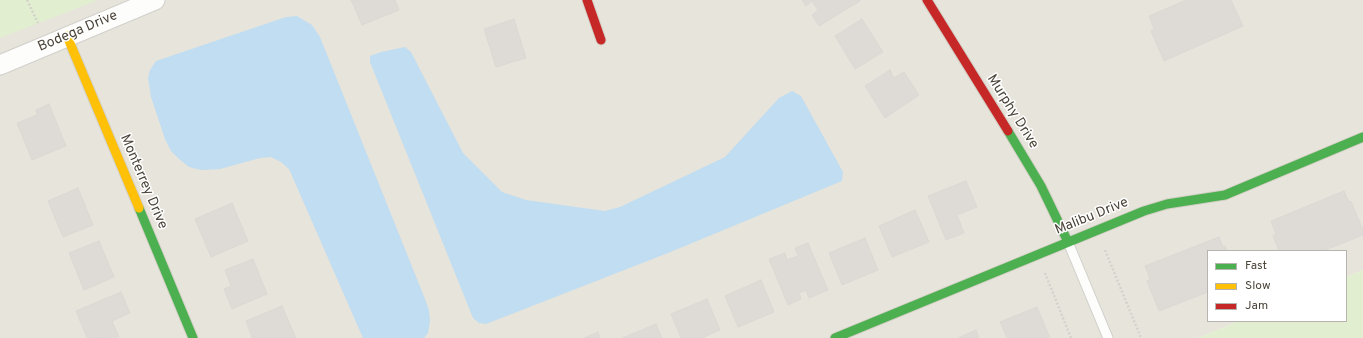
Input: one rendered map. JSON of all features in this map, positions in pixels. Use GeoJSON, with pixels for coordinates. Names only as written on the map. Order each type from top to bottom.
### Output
{"type":"FeatureCollection","features":[{"type":"Feature","properties":{"kind":"street","name":"Bodega Drive"},"geometry":{"type":"LineString","coordinates":[[0,65],[155,0]]}},
{"type":"Feature","properties":{"kind":"street"},"geometry":{"type":"LineString","coordinates":[[587,0],[601,40]]}},
{"type":"Feature","properties":{"kind":"street","name":"Murphy Drive"},"geometry":{"type":"LineString","coordinates":[[927,0],[1041,186],[1068,242]]}},
{"type":"Feature","properties":{"kind":"street","name":"Monterrey Drive"},"geometry":{"type":"LineString","coordinates":[[67,36],[193,338]]}},
{"type":"Feature","properties":{"kind":"street","name":"Malibu Drive"},"geometry":{"type":"LineString","coordinates":[[835,338],[1144,211],[1167,204],[1225,195],[1363,137]]}},
{"type":"Feature","properties":{"kind":"lane"},"geometry":{"type":"LineString","coordinates":[[1068,242],[1108,338]]}},
{"type":"Feature","properties":{"kind":"path"},"geometry":{"type":"LineString","coordinates":[[27,0],[38,23]]}},
{"type":"Feature","properties":{"kind":"path"},"geometry":{"type":"LineString","coordinates":[[1097,230],[1141,338]]}},
{"type":"Feature","properties":{"kind":"path"},"geometry":{"type":"LineString","coordinates":[[1037,255],[1071,338]]}},
{"type":"Feature","properties":{"kind":"shaded area"},"geometry":{"type":"Polygon","coordinates":[[[0,0],[1363,0],[1363,270],[1347,277],[1347,250],[1207,250],[1207,322],[1237,322],[1198,338],[0,338],[0,0]]]}},
{"type":"Feature","properties":{"kind":"green space"},"geometry":{"type":"Polygon","coordinates":[[[0,0],[98,0],[0,38],[0,0]]]}},
{"type":"Feature","properties":{"kind":"green space"},"geometry":{"type":"Polygon","coordinates":[[[1363,270],[1363,338],[1198,338],[1237,322],[1347,322],[1347,277],[1363,270]]]}},
{"type":"Feature","properties":{"kind":"water"},"geometry":{"type":"Polygon","coordinates":[[[297,16],[312,25],[320,37],[425,299],[429,310],[430,321],[428,333],[424,338],[363,338],[289,169],[281,162],[271,157],[260,158],[220,169],[201,170],[189,167],[179,159],[171,151],[165,139],[151,97],[148,78],[150,70],[156,61],[286,17],[297,16]]]}},
{"type":"Feature","properties":{"kind":"water"},"geometry":{"type":"Polygon","coordinates":[[[405,47],[411,52],[463,153],[502,192],[526,200],[605,211],[620,207],[725,157],[779,98],[792,91],[801,96],[843,172],[842,181],[668,253],[486,324],[479,323],[473,318],[370,62],[370,56],[405,47]]]}},
{"type":"Feature","properties":{"kind":"building"},"geometry":{"type":"Polygon","coordinates":[[[351,0],[395,0],[399,10],[362,25],[351,0]]]}},
{"type":"Feature","properties":{"kind":"building"},"geometry":{"type":"Polygon","coordinates":[[[802,0],[860,1],[819,26],[812,15],[818,10],[812,1],[806,6],[802,0]]]}},
{"type":"Feature","properties":{"kind":"building"},"geometry":{"type":"Polygon","coordinates":[[[1186,0],[1231,0],[1243,26],[1164,61],[1151,31],[1154,29],[1149,16],[1186,0]]]}},
{"type":"Feature","properties":{"kind":"building"},"geometry":{"type":"Polygon","coordinates":[[[514,19],[526,58],[496,67],[484,29],[514,19]]]}},
{"type":"Feature","properties":{"kind":"building"},"geometry":{"type":"Polygon","coordinates":[[[862,19],[883,52],[855,69],[835,36],[862,19]]]}},
{"type":"Feature","properties":{"kind":"building"},"geometry":{"type":"Polygon","coordinates":[[[890,70],[894,78],[904,72],[919,95],[885,118],[865,86],[890,70]]]}},
{"type":"Feature","properties":{"kind":"building"},"geometry":{"type":"Polygon","coordinates":[[[49,104],[66,146],[32,160],[17,123],[37,115],[36,110],[49,104]]]}},
{"type":"Feature","properties":{"kind":"building"},"geometry":{"type":"Polygon","coordinates":[[[966,181],[977,207],[957,215],[964,233],[946,240],[928,196],[966,181]]]}},
{"type":"Feature","properties":{"kind":"building"},"geometry":{"type":"Polygon","coordinates":[[[78,188],[93,225],[63,237],[48,201],[78,188]]]}},
{"type":"Feature","properties":{"kind":"building"},"geometry":{"type":"Polygon","coordinates":[[[1344,191],[1349,202],[1351,201],[1363,230],[1363,235],[1326,250],[1279,250],[1273,236],[1276,234],[1271,221],[1344,191]]]}},
{"type":"Feature","properties":{"kind":"building"},"geometry":{"type":"Polygon","coordinates":[[[232,203],[248,241],[211,257],[195,219],[232,203]]]}},
{"type":"Feature","properties":{"kind":"building"},"geometry":{"type":"Polygon","coordinates":[[[915,210],[929,242],[892,257],[879,226],[915,210]]]}},
{"type":"Feature","properties":{"kind":"building"},"geometry":{"type":"Polygon","coordinates":[[[1219,237],[1223,247],[1225,246],[1227,250],[1207,250],[1207,292],[1159,311],[1147,281],[1150,279],[1145,266],[1219,237]]]}},
{"type":"Feature","properties":{"kind":"building"},"geometry":{"type":"Polygon","coordinates":[[[865,238],[878,270],[842,285],[829,253],[865,238]]]}},
{"type":"Feature","properties":{"kind":"building"},"geometry":{"type":"Polygon","coordinates":[[[99,241],[114,277],[84,290],[69,253],[99,241]]]}},
{"type":"Feature","properties":{"kind":"building"},"geometry":{"type":"Polygon","coordinates":[[[808,243],[828,290],[809,298],[806,290],[799,293],[801,299],[788,305],[769,259],[785,253],[787,260],[798,256],[795,248],[808,243]]]}},
{"type":"Feature","properties":{"kind":"building"},"geometry":{"type":"Polygon","coordinates":[[[253,259],[267,294],[232,309],[224,289],[231,286],[225,270],[253,259]]]}},
{"type":"Feature","properties":{"kind":"building"},"geometry":{"type":"Polygon","coordinates":[[[761,280],[774,312],[738,327],[725,296],[761,280]]]}},
{"type":"Feature","properties":{"kind":"building"},"geometry":{"type":"Polygon","coordinates":[[[121,292],[130,313],[112,321],[119,337],[87,338],[76,311],[121,292]]]}},
{"type":"Feature","properties":{"kind":"building"},"geometry":{"type":"Polygon","coordinates":[[[707,299],[720,330],[702,338],[681,338],[671,314],[707,299]]]}},
{"type":"Feature","properties":{"kind":"building"},"geometry":{"type":"Polygon","coordinates":[[[282,306],[296,338],[252,338],[246,321],[282,306]]]}},
{"type":"Feature","properties":{"kind":"building"},"geometry":{"type":"Polygon","coordinates":[[[1037,307],[1050,338],[1007,338],[1000,322],[1037,307]]]}},
{"type":"Feature","properties":{"kind":"building"},"geometry":{"type":"Polygon","coordinates":[[[656,324],[662,338],[622,338],[656,324]]]}},
{"type":"Feature","properties":{"kind":"building"},"geometry":{"type":"Polygon","coordinates":[[[976,330],[979,338],[958,338],[976,330]]]}},
{"type":"Feature","properties":{"kind":"building"},"geometry":{"type":"Polygon","coordinates":[[[598,332],[600,338],[584,338],[598,332]]]}},
{"type":"Feature","properties":{"kind":"traffic: fast"},"geometry":{"type":"LineString","coordinates":[[1008,131],[1041,186],[1068,242]]}},
{"type":"Feature","properties":{"kind":"traffic: fast"},"geometry":{"type":"LineString","coordinates":[[835,338],[1144,211],[1167,204],[1225,195],[1363,137]]}},
{"type":"Feature","properties":{"kind":"traffic: fast"},"geometry":{"type":"LineString","coordinates":[[139,208],[193,338]]}},
{"type":"Feature","properties":{"kind":"traffic: slow"},"geometry":{"type":"LineString","coordinates":[[67,36],[139,208]]}},
{"type":"Feature","properties":{"kind":"traffic: jam"},"geometry":{"type":"LineString","coordinates":[[587,0],[601,40]]}},
{"type":"Feature","properties":{"kind":"traffic: jam"},"geometry":{"type":"LineString","coordinates":[[927,0],[1008,131]]}}]}
